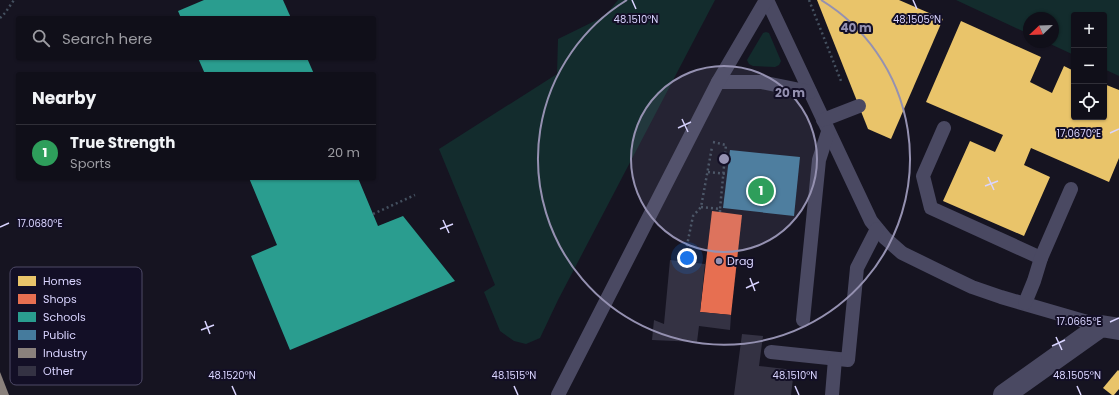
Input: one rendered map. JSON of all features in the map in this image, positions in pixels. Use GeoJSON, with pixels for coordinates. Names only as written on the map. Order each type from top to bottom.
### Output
{"type":"FeatureCollection","features":[{"type":"Feature","properties":{"kind":"street"},"geometry":{"type":"LineString","coordinates":[[1004,395],[1110,328]]}},
{"type":"Feature","properties":{"kind":"lane"},"geometry":{"type":"LineString","coordinates":[[558,395],[718,82],[766,0]]}},
{"type":"Feature","properties":{"kind":"lane"},"geometry":{"type":"LineString","coordinates":[[766,0],[871,221],[885,238],[902,253],[972,287],[1110,328]]}},
{"type":"Feature","properties":{"kind":"lane"},"geometry":{"type":"LineString","coordinates":[[718,82],[761,82],[810,92]]}},
{"type":"Feature","properties":{"kind":"lane"},"geometry":{"type":"LineString","coordinates":[[803,320],[819,160],[826,126],[859,106]]}},
{"type":"Feature","properties":{"kind":"lane"},"geometry":{"type":"LineString","coordinates":[[944,128],[923,176],[931,208],[1041,258]]}},
{"type":"Feature","properties":{"kind":"lane"},"geometry":{"type":"LineString","coordinates":[[1025,303],[1041,258],[1071,189]]}},
{"type":"Feature","properties":{"kind":"lane"},"geometry":{"type":"LineString","coordinates":[[771,352],[848,360],[857,268],[877,229]]}},
{"type":"Feature","properties":{"kind":"lane"},"geometry":{"type":"LineString","coordinates":[[832,395],[835,359]]}},
{"type":"Feature","properties":{"kind":"path"},"geometry":{"type":"LineString","coordinates":[[0,18],[6,13],[14,0]]}},
{"type":"Feature","properties":{"kind":"path"},"geometry":{"type":"LineString","coordinates":[[809,0],[841,81]]}},
{"type":"Feature","properties":{"kind":"path"},"geometry":{"type":"LineString","coordinates":[[697,123],[713,142],[726,145],[725,174],[720,211],[701,206]]}},
{"type":"Feature","properties":{"kind":"path"},"geometry":{"type":"LineString","coordinates":[[685,261],[693,216],[701,206],[713,142]]}},
{"type":"Feature","properties":{"kind":"path"},"geometry":{"type":"LineString","coordinates":[[708,172],[725,174]]}},
{"type":"Feature","properties":{"kind":"path"},"geometry":{"type":"LineString","coordinates":[[373,214],[415,195]]}},
{"type":"Feature","properties":{"kind":"green space"},"geometry":{"type":"Polygon","coordinates":[[[618,0],[715,0],[558,300],[540,338],[526,344],[514,341],[500,331],[484,292],[495,285],[439,149],[557,74],[558,39],[605,16],[618,0]]]}},
{"type":"Feature","properties":{"kind":"green space"},"geometry":{"type":"Polygon","coordinates":[[[956,0],[1119,0],[1119,76],[1107,70],[1107,12],[1071,12],[1071,54],[1059,48],[1059,12],[1023,12],[1023,31],[956,0]]]}},
{"type":"Feature","properties":{"kind":"green space"},"geometry":{"type":"Polygon","coordinates":[[[763,33],[769,33],[781,61],[779,65],[775,67],[753,66],[749,64],[747,60],[763,33]]]}},
{"type":"Feature","properties":{"kind":"building: Homes"},"geometry":{"type":"Polygon","coordinates":[[[817,0],[899,0],[943,19],[891,139],[868,129],[817,0]]]}},
{"type":"Feature","properties":{"kind":"building: Homes"},"geometry":{"type":"Polygon","coordinates":[[[961,21],[1041,57],[1030,82],[1052,93],[1064,66],[1071,70],[1071,120],[1107,120],[1107,85],[1119,90],[1119,158],[1109,182],[1031,148],[1024,165],[1050,177],[1024,236],[943,201],[970,141],[995,152],[1003,135],[926,102],[961,21]]]}},
{"type":"Feature","properties":{"kind":"building: Homes"},"geometry":{"type":"Polygon","coordinates":[[[1118,370],[1119,389],[1114,395],[1112,395],[1103,388],[1118,370]]]}},
{"type":"Feature","properties":{"kind":"building: Shops"},"geometry":{"type":"Polygon","coordinates":[[[712,211],[742,215],[731,315],[700,312],[712,211]]]}},
{"type":"Feature","properties":{"kind":"building: Schools"},"geometry":{"type":"Polygon","coordinates":[[[204,0],[283,0],[290,16],[180,16],[178,11],[204,0]]]}},
{"type":"Feature","properties":{"kind":"building: Schools"},"geometry":{"type":"Polygon","coordinates":[[[199,60],[308,60],[313,72],[204,72],[199,60]]]}},
{"type":"Feature","properties":{"kind":"building: Schools"},"geometry":{"type":"Polygon","coordinates":[[[250,180],[359,180],[378,226],[403,216],[455,281],[290,350],[251,256],[277,245],[250,180]]]}},
{"type":"Feature","properties":{"kind":"building: Public"},"geometry":{"type":"Polygon","coordinates":[[[730,150],[800,157],[794,216],[723,208],[730,150]]]}},
{"type":"Feature","properties":{"kind":"building: Industry"},"geometry":{"type":"Polygon","coordinates":[[[0,372],[9,395],[0,395],[0,372]]]}},
{"type":"Feature","properties":{"kind":"building: Other"},"geometry":{"type":"Polygon","coordinates":[[[670,260],[705,264],[700,312],[731,315],[730,330],[699,326],[697,342],[652,340],[654,320],[664,324],[670,260]]]}},
{"type":"Feature","properties":{"kind":"building: Other"},"geometry":{"type":"Polygon","coordinates":[[[742,334],[763,336],[759,366],[794,370],[791,395],[734,395],[742,334]]]}},
{"type":"Feature","properties":{"kind":"place","name":"True Strength"},"geometry":{"type":"Point","coordinates":[761,191]}},
{"type":"Feature","properties":{"kind":"place","name":"Drag"},"geometry":{"type":"Point","coordinates":[719,261]}}]}
